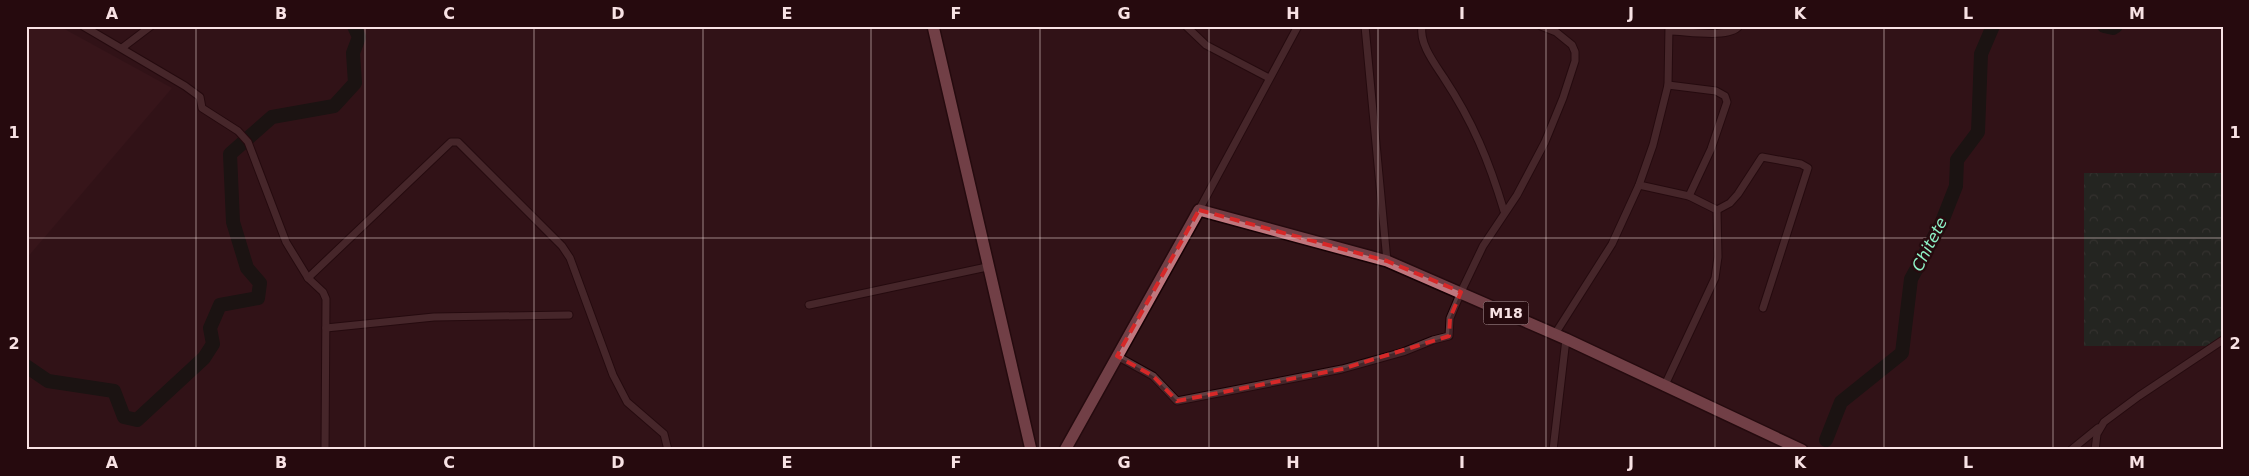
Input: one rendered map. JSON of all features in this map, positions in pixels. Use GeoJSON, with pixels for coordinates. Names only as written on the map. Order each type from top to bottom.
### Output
{"type":"FeatureCollection","features":[{"type":"Feature","properties":{"kind":"main road"},"geometry":{"type":"LineString","coordinates":[[933,26],[1031,450]]}},
{"type":"Feature","properties":{"kind":"main road"},"geometry":{"type":"LineString","coordinates":[[1065,450],[1199,210]]}},
{"type":"Feature","properties":{"kind":"main road","name":"M18"},"geometry":{"type":"LineString","coordinates":[[1199,210],[1387,260],[1566,339],[1664,387],[1802,450]]}},
{"type":"Feature","properties":{"kind":"street"},"geometry":{"type":"LineString","coordinates":[[83,26],[200,97],[202,108],[244,136],[258,166],[286,242],[308,278],[323,292],[326,299],[325,450]]}},
{"type":"Feature","properties":{"kind":"street"},"geometry":{"type":"LineString","coordinates":[[122,48],[151,26]]}},
{"type":"Feature","properties":{"kind":"street"},"geometry":{"type":"LineString","coordinates":[[1186,26],[1206,45],[1269,78]]}},
{"type":"Feature","properties":{"kind":"street"},"geometry":{"type":"LineString","coordinates":[[1199,210],[1298,26]]}},
{"type":"Feature","properties":{"kind":"street"},"geometry":{"type":"LineString","coordinates":[[1365,26],[1387,260]]}},
{"type":"Feature","properties":{"kind":"street"},"geometry":{"type":"LineString","coordinates":[[1422,26],[1421,32],[1428,53],[1475,130],[1492,170],[1504,211]]}},
{"type":"Feature","properties":{"kind":"street"},"geometry":{"type":"LineString","coordinates":[[1117,356],[1153,376],[1177,402],[1342,368],[1403,352],[1449,336],[1450,318],[1461,292],[1483,246],[1504,211],[1517,195],[1545,142],[1563,98],[1575,61],[1575,52],[1572,45],[1556,32],[1541,26]]}},
{"type":"Feature","properties":{"kind":"street"},"geometry":{"type":"LineString","coordinates":[[1555,334],[1612,244],[1640,185],[1653,145],[1668,85],[1670,28],[1722,34],[1736,30],[1739,26]]}},
{"type":"Feature","properties":{"kind":"street"},"geometry":{"type":"LineString","coordinates":[[1668,85],[1716,91],[1726,96],[1727,102],[1711,149],[1689,196]]}},
{"type":"Feature","properties":{"kind":"street"},"geometry":{"type":"LineString","coordinates":[[308,278],[451,142],[458,142],[562,246],[570,258],[613,375],[627,402],[664,434],[668,450]]}},
{"type":"Feature","properties":{"kind":"street"},"geometry":{"type":"LineString","coordinates":[[1717,210],[1730,203],[1738,194],[1762,157],[1801,164],[1808,168],[1763,308]]}},
{"type":"Feature","properties":{"kind":"street"},"geometry":{"type":"LineString","coordinates":[[1640,185],[1689,196],[1717,210]]}},
{"type":"Feature","properties":{"kind":"street"},"geometry":{"type":"LineString","coordinates":[[1664,387],[1715,278],[1718,257],[1717,210]]}},
{"type":"Feature","properties":{"kind":"street"},"geometry":{"type":"LineString","coordinates":[[809,306],[988,267]]}},
{"type":"Feature","properties":{"kind":"street"},"geometry":{"type":"LineString","coordinates":[[326,328],[434,317],[569,315]]}},
{"type":"Feature","properties":{"kind":"street"},"geometry":{"type":"LineString","coordinates":[[1553,450],[1566,339]]}},
{"type":"Feature","properties":{"kind":"street"},"geometry":{"type":"LineString","coordinates":[[2071,450],[2139,396],[2223,340]]}},
{"type":"Feature","properties":{"kind":"street"},"geometry":{"type":"LineString","coordinates":[[2095,450],[2100,427]]}},
{"type":"Feature","properties":{"kind":"highlighted area"},"geometry":{"type":"Polygon","coordinates":[[[1199,210],[1387,261],[1461,292],[1450,318],[1449,336],[1342,369],[1177,401],[1153,376],[1117,356],[1199,210]]]}},
{"type":"Feature","properties":{"kind":"shaded area"},"geometry":{"type":"Polygon","coordinates":[[[26,26],[59,26],[172,88],[26,259],[26,26]]]}},
{"type":"Feature","properties":{"kind":"green space"},"geometry":{"type":"Polygon","coordinates":[[[2084,173],[2223,173],[2223,346],[2084,346],[2084,173]]]}},
{"type":"Feature","properties":{"kind":"waterway"},"geometry":{"type":"LineString","coordinates":[[26,366],[48,381],[114,391],[124,417],[137,420],[204,358],[213,344],[210,328],[220,305],[258,298],[260,283],[247,268],[233,222],[230,154],[272,117],[334,106],[355,83],[353,53],[359,37],[354,26]]}},
{"type":"Feature","properties":{"kind":"waterway","name":"Chitete"},"geometry":{"type":"LineString","coordinates":[[1826,440],[1841,402],[1902,353],[1911,279],[1941,224],[1956,186],[1957,160],[1978,132],[1981,54],[1993,26]]}},
{"type":"Feature","properties":{"kind":"waterway","name":"Chitete"},"geometry":{"type":"LineString","coordinates":[[2104,26],[2113,28],[2116,26]]}}]}
